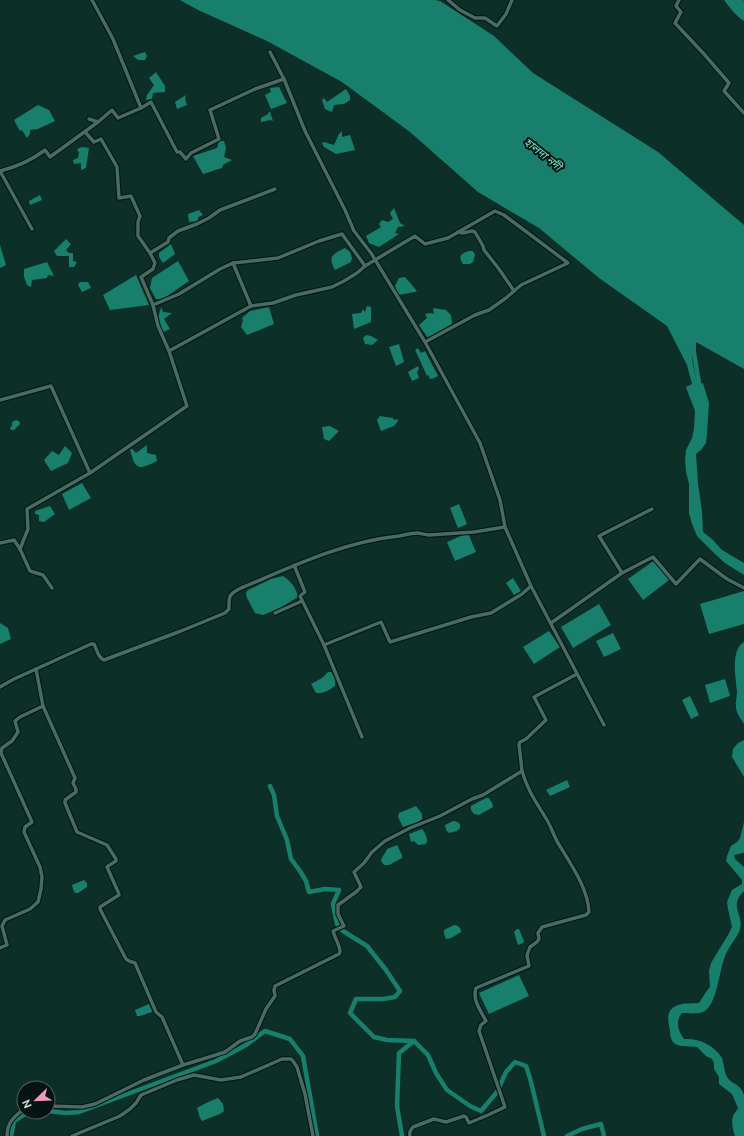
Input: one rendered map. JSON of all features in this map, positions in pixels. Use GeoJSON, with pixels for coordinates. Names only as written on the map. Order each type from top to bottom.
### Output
{"type":"FeatureCollection","features":[{"type":"Feature","properties":{"kind":"street"},"geometry":{"type":"LineString","coordinates":[[92,0],[113,39],[141,108]]}},
{"type":"Feature","properties":{"kind":"street"},"geometry":{"type":"LineString","coordinates":[[448,0],[460,10],[475,18],[485,18],[497,26],[506,14],[512,0]]}},
{"type":"Feature","properties":{"kind":"street"},"geometry":{"type":"LineString","coordinates":[[679,0],[676,6],[681,12],[675,23],[729,84],[724,91],[744,113]]}},
{"type":"Feature","properties":{"kind":"street"},"geometry":{"type":"LineString","coordinates":[[270,52],[284,79],[305,131],[346,210],[354,231],[371,252],[425,342],[480,443],[500,500],[505,527],[531,586],[604,725]]}},
{"type":"Feature","properties":{"kind":"street"},"geometry":{"type":"LineString","coordinates":[[32,229],[0,171],[33,158],[45,150],[50,157],[85,132],[112,110],[118,118],[151,102],[177,152],[180,152],[186,159],[191,154],[219,139],[210,110],[255,89],[284,79]]}},
{"type":"Feature","properties":{"kind":"street"},"geometry":{"type":"LineString","coordinates":[[89,119],[98,122]]}},
{"type":"Feature","properties":{"kind":"street"},"geometry":{"type":"LineString","coordinates":[[20,549],[28,529],[27,509],[90,473],[187,406],[169,351],[158,326],[153,305],[141,277],[153,269],[155,263],[138,236],[138,222],[140,216],[131,196],[119,198],[117,167],[101,139],[94,142],[85,132]]}},
{"type":"Feature","properties":{"kind":"street"},"geometry":{"type":"LineString","coordinates":[[150,253],[168,242],[169,238],[178,231],[197,224],[220,210],[275,189]]}},
{"type":"Feature","properties":{"kind":"street"},"geometry":{"type":"LineString","coordinates":[[169,351],[251,306],[273,303],[296,295],[332,287],[415,236],[425,244],[448,238],[495,211],[504,215],[568,263],[521,285],[489,310],[475,315],[425,342]]}},
{"type":"Feature","properties":{"kind":"street"},"geometry":{"type":"LineString","coordinates":[[458,232],[475,232],[484,250],[514,291]]}},
{"type":"Feature","properties":{"kind":"street"},"geometry":{"type":"LineString","coordinates":[[153,305],[179,294],[220,269],[233,263],[278,258],[319,241],[342,234],[364,266]]}},
{"type":"Feature","properties":{"kind":"street"},"geometry":{"type":"LineString","coordinates":[[233,263],[251,306]]}},
{"type":"Feature","properties":{"kind":"street"},"geometry":{"type":"LineString","coordinates":[[0,400],[51,386],[90,473]]}},
{"type":"Feature","properties":{"kind":"street"},"geometry":{"type":"LineString","coordinates":[[622,573],[599,536],[652,509]]}},
{"type":"Feature","properties":{"kind":"street"},"geometry":{"type":"LineString","coordinates":[[0,687],[91,644],[94,644],[100,658],[104,660],[181,631],[225,613],[228,609],[229,597],[231,593],[294,565],[352,544],[378,538],[416,533],[429,535],[474,532],[505,527]]}},
{"type":"Feature","properties":{"kind":"street"},"geometry":{"type":"LineString","coordinates":[[0,543],[14,540],[20,549],[30,571],[43,575],[52,588]]}},
{"type":"Feature","properties":{"kind":"street"},"geometry":{"type":"LineString","coordinates":[[551,623],[622,573],[653,557],[676,584],[700,559],[727,579],[744,588]]}},
{"type":"Feature","properties":{"kind":"street"},"geometry":{"type":"LineString","coordinates":[[294,565],[305,592],[300,596],[324,645],[362,737]]}},
{"type":"Feature","properties":{"kind":"street"},"geometry":{"type":"LineString","coordinates":[[324,645],[381,622],[390,642],[471,617],[491,613],[522,594],[531,586]]}},
{"type":"Feature","properties":{"kind":"street"},"geometry":{"type":"LineString","coordinates":[[275,613],[302,601]]}},
{"type":"Feature","properties":{"kind":"street"},"geometry":{"type":"LineString","coordinates":[[36,669],[43,706],[76,778],[74,783],[76,792],[64,802],[77,832],[107,845],[116,859],[116,861],[107,868],[120,894],[100,907],[100,909],[126,959],[135,963],[156,1012],[162,1017],[183,1065]]}},
{"type":"Feature","properties":{"kind":"street"},"geometry":{"type":"LineString","coordinates":[[410,1136],[411,1129],[413,1127],[434,1119],[446,1122],[464,1116],[469,1123],[488,1116],[505,1107],[479,1031],[481,1025],[486,1021],[475,1000],[474,992],[476,988],[529,966],[527,955],[530,947],[537,942],[538,933],[542,927],[586,915],[588,912],[588,906],[582,885],[572,863],[557,842],[548,821],[529,791],[522,771],[519,744],[546,720],[534,697],[577,674]]}},
{"type":"Feature","properties":{"kind":"street"},"geometry":{"type":"LineString","coordinates":[[0,948],[8,945],[2,926],[5,920],[30,909],[38,902],[42,877],[40,867],[24,832],[25,827],[32,822],[1,753],[2,748],[12,741],[18,732],[15,721],[43,706]]}},
{"type":"Feature","properties":{"kind":"street"},"geometry":{"type":"LineString","coordinates":[[56,1106],[82,1107],[95,1104],[144,1080],[183,1065],[225,1052],[240,1041],[252,1037],[275,996],[275,986],[339,954],[340,949],[333,931],[344,926],[338,914],[338,905],[361,887],[354,872],[364,863],[372,852],[385,841],[483,795],[522,771]]}},
{"type":"Feature","properties":{"kind":"street"},"geometry":{"type":"LineString","coordinates":[[72,1136],[120,1116],[130,1109],[142,1095],[177,1080],[194,1075],[221,1080],[241,1077],[282,1059],[291,1059],[297,1067],[305,1094],[313,1136]]}},
{"type":"Feature","properties":{"kind":"street"},"geometry":{"type":"LineString","coordinates":[[7,1136],[7,1129],[10,1122],[16,1115]]}},
{"type":"Feature","properties":{"kind":"water","name":"হালদা নদী"},"geometry":{"type":"Polygon","coordinates":[[[180,0],[440,1],[494,36],[533,73],[658,152],[744,225],[744,369],[696,342],[696,349],[692,357],[698,385],[703,383],[709,403],[706,443],[696,454],[703,532],[722,550],[744,563],[744,575],[725,563],[714,553],[697,536],[692,524],[689,513],[689,484],[685,459],[686,450],[692,438],[694,428],[695,411],[686,387],[692,384],[687,365],[667,326],[599,278],[539,228],[478,192],[410,132],[342,82],[267,41],[198,10],[180,0]]]}},
{"type":"Feature","properties":{"kind":"water"},"geometry":{"type":"Polygon","coordinates":[[[724,0],[744,1],[744,21],[731,9],[724,0]]]}},
{"type":"Feature","properties":{"kind":"water"},"geometry":{"type":"Polygon","coordinates":[[[145,52],[147,56],[145,60],[138,60],[133,56],[145,52]]]}},
{"type":"Feature","properties":{"kind":"water"},"geometry":{"type":"Polygon","coordinates":[[[156,72],[165,86],[165,92],[153,93],[152,99],[146,100],[147,95],[154,85],[149,78],[156,72]]]}},
{"type":"Feature","properties":{"kind":"water"},"geometry":{"type":"Polygon","coordinates":[[[279,87],[287,103],[271,109],[265,95],[271,92],[270,88],[279,87]]]}},
{"type":"Feature","properties":{"kind":"water"},"geometry":{"type":"Polygon","coordinates":[[[346,89],[350,96],[350,100],[344,104],[334,105],[332,112],[325,109],[322,100],[324,98],[327,102],[346,89]]]}},
{"type":"Feature","properties":{"kind":"water"},"geometry":{"type":"Polygon","coordinates":[[[186,95],[185,99],[187,105],[177,109],[175,102],[186,95]]]}},
{"type":"Feature","properties":{"kind":"water"},"geometry":{"type":"Polygon","coordinates":[[[38,105],[49,110],[55,121],[38,129],[30,130],[30,134],[27,138],[22,130],[20,131],[14,120],[38,105]]]}},
{"type":"Feature","properties":{"kind":"water"},"geometry":{"type":"Polygon","coordinates":[[[269,112],[273,121],[270,120],[261,122],[261,118],[269,112]]]}},
{"type":"Feature","properties":{"kind":"water"},"geometry":{"type":"Polygon","coordinates":[[[342,131],[342,137],[350,135],[355,150],[336,154],[324,147],[322,143],[324,142],[334,145],[342,131]]]}},
{"type":"Feature","properties":{"kind":"water"},"geometry":{"type":"Polygon","coordinates":[[[219,141],[224,141],[226,148],[224,157],[232,160],[223,165],[222,168],[203,174],[193,156],[217,148],[219,141]]]}},
{"type":"Feature","properties":{"kind":"water"},"geometry":{"type":"Polygon","coordinates":[[[82,147],[89,148],[86,168],[81,170],[81,163],[74,164],[73,160],[78,158],[79,153],[77,149],[82,147]]]}},
{"type":"Feature","properties":{"kind":"water"},"geometry":{"type":"Polygon","coordinates":[[[40,195],[42,200],[30,205],[29,201],[40,195]]]}},
{"type":"Feature","properties":{"kind":"water"},"geometry":{"type":"Polygon","coordinates":[[[394,208],[400,223],[405,226],[398,227],[395,233],[399,234],[379,247],[369,243],[366,236],[381,227],[379,224],[382,220],[388,222],[393,219],[390,213],[394,208]]]}},
{"type":"Feature","properties":{"kind":"water"},"geometry":{"type":"Polygon","coordinates":[[[199,210],[203,215],[198,217],[198,221],[189,222],[188,214],[199,210]]]}},
{"type":"Feature","properties":{"kind":"water"},"geometry":{"type":"Polygon","coordinates":[[[66,239],[71,244],[66,250],[69,253],[73,253],[73,261],[77,262],[74,267],[69,267],[69,256],[57,256],[54,251],[66,239]]]}},
{"type":"Feature","properties":{"kind":"water"},"geometry":{"type":"Polygon","coordinates":[[[171,244],[175,254],[163,263],[159,257],[159,253],[171,244]]]}},
{"type":"Feature","properties":{"kind":"water"},"geometry":{"type":"Polygon","coordinates":[[[0,245],[6,265],[0,268],[0,245]]]}},
{"type":"Feature","properties":{"kind":"water"},"geometry":{"type":"Polygon","coordinates":[[[345,248],[350,252],[352,258],[351,262],[335,270],[331,258],[334,254],[345,248]]]}},
{"type":"Feature","properties":{"kind":"water"},"geometry":{"type":"Polygon","coordinates":[[[469,251],[473,251],[475,255],[473,262],[470,264],[463,264],[460,257],[469,251]]]}},
{"type":"Feature","properties":{"kind":"water"},"geometry":{"type":"Polygon","coordinates":[[[178,261],[189,281],[163,299],[156,299],[150,288],[152,278],[178,261]]]}},
{"type":"Feature","properties":{"kind":"water"},"geometry":{"type":"Polygon","coordinates":[[[47,262],[54,276],[48,275],[47,278],[32,280],[31,287],[27,285],[24,277],[24,269],[47,262]]]}},
{"type":"Feature","properties":{"kind":"water"},"geometry":{"type":"Polygon","coordinates":[[[136,275],[149,305],[110,310],[103,295],[136,275]]]}},
{"type":"Feature","properties":{"kind":"water"},"geometry":{"type":"Polygon","coordinates":[[[405,277],[417,291],[398,295],[395,286],[399,278],[405,277]]]}},
{"type":"Feature","properties":{"kind":"water"},"geometry":{"type":"Polygon","coordinates":[[[80,282],[88,282],[91,288],[82,292],[78,285],[80,282]]]}},
{"type":"Feature","properties":{"kind":"water"},"geometry":{"type":"Polygon","coordinates":[[[367,306],[371,307],[371,322],[354,329],[352,314],[361,313],[363,309],[365,312],[367,306]]]}},
{"type":"Feature","properties":{"kind":"water"},"geometry":{"type":"Polygon","coordinates":[[[161,307],[163,312],[172,313],[164,319],[170,329],[163,332],[158,318],[161,307]]]}},
{"type":"Feature","properties":{"kind":"water"},"geometry":{"type":"Polygon","coordinates":[[[269,307],[274,324],[247,335],[241,327],[243,320],[242,318],[250,311],[269,307]]]}},
{"type":"Feature","properties":{"kind":"water"},"geometry":{"type":"Polygon","coordinates":[[[433,308],[446,310],[451,315],[452,324],[428,338],[419,325],[427,318],[425,314],[434,314],[433,308]]]}},
{"type":"Feature","properties":{"kind":"water"},"geometry":{"type":"Polygon","coordinates":[[[366,335],[378,340],[372,345],[365,344],[363,338],[366,335]]]}},
{"type":"Feature","properties":{"kind":"water"},"geometry":{"type":"Polygon","coordinates":[[[399,344],[404,362],[396,366],[389,347],[399,344]]]}},
{"type":"Feature","properties":{"kind":"water"},"geometry":{"type":"Polygon","coordinates":[[[418,348],[421,353],[425,351],[438,376],[432,379],[429,378],[429,375],[427,376],[415,350],[418,348]]]}},
{"type":"Feature","properties":{"kind":"water"},"geometry":{"type":"Polygon","coordinates":[[[418,366],[419,369],[417,372],[419,378],[412,381],[408,372],[418,366]]]}},
{"type":"Feature","properties":{"kind":"water"},"geometry":{"type":"Polygon","coordinates":[[[380,416],[393,418],[394,420],[398,419],[398,421],[394,426],[381,431],[377,420],[380,416]]]}},
{"type":"Feature","properties":{"kind":"water"},"geometry":{"type":"Polygon","coordinates":[[[16,420],[19,421],[20,424],[14,430],[11,430],[10,428],[12,426],[12,422],[16,420]]]}},
{"type":"Feature","properties":{"kind":"water"},"geometry":{"type":"Polygon","coordinates":[[[330,426],[339,431],[329,441],[324,439],[322,427],[330,426]]]}},
{"type":"Feature","properties":{"kind":"water"},"geometry":{"type":"Polygon","coordinates":[[[147,445],[147,453],[156,455],[157,461],[146,466],[139,467],[134,461],[130,449],[136,453],[147,445]]]}},
{"type":"Feature","properties":{"kind":"water"},"geometry":{"type":"Polygon","coordinates":[[[65,446],[72,453],[68,463],[51,471],[44,460],[52,451],[59,455],[65,446]]]}},
{"type":"Feature","properties":{"kind":"water"},"geometry":{"type":"Polygon","coordinates":[[[82,483],[91,498],[69,510],[62,494],[82,483]]]}},
{"type":"Feature","properties":{"kind":"water"},"geometry":{"type":"Polygon","coordinates":[[[459,504],[467,524],[458,528],[450,508],[459,504]]]}},
{"type":"Feature","properties":{"kind":"water"},"geometry":{"type":"Polygon","coordinates":[[[50,506],[55,514],[44,522],[39,521],[39,515],[35,514],[35,511],[50,506]]]}},
{"type":"Feature","properties":{"kind":"water"},"geometry":{"type":"Polygon","coordinates":[[[468,533],[476,552],[455,561],[447,542],[468,533]]]}},
{"type":"Feature","properties":{"kind":"water"},"geometry":{"type":"Polygon","coordinates":[[[655,560],[669,580],[643,600],[628,579],[655,560]]]}},
{"type":"Feature","properties":{"kind":"water"},"geometry":{"type":"Polygon","coordinates":[[[283,576],[293,585],[298,597],[280,608],[263,615],[255,613],[247,598],[246,593],[248,590],[271,579],[283,576]]]}},
{"type":"Feature","properties":{"kind":"water"},"geometry":{"type":"Polygon","coordinates":[[[513,578],[521,591],[514,595],[506,583],[513,578]]]}},
{"type":"Feature","properties":{"kind":"water"},"geometry":{"type":"Polygon","coordinates":[[[744,591],[744,624],[709,634],[700,604],[744,591]]]}},
{"type":"Feature","properties":{"kind":"water"},"geometry":{"type":"Polygon","coordinates":[[[599,604],[611,625],[573,648],[561,627],[599,604]]]}},
{"type":"Feature","properties":{"kind":"water"},"geometry":{"type":"Polygon","coordinates":[[[0,623],[8,628],[11,639],[0,644],[0,623]]]}},
{"type":"Feature","properties":{"kind":"water"},"geometry":{"type":"Polygon","coordinates":[[[549,631],[560,647],[534,664],[523,647],[549,631]]]}},
{"type":"Feature","properties":{"kind":"water"},"geometry":{"type":"Polygon","coordinates":[[[613,633],[621,649],[604,657],[596,641],[613,633]]]}},
{"type":"Feature","properties":{"kind":"water"},"geometry":{"type":"Polygon","coordinates":[[[744,642],[744,724],[736,709],[737,692],[735,658],[737,651],[744,642]]]}},
{"type":"Feature","properties":{"kind":"water"},"geometry":{"type":"Polygon","coordinates":[[[328,672],[331,672],[333,675],[335,686],[324,692],[316,693],[311,684],[322,678],[328,672]]]}},
{"type":"Feature","properties":{"kind":"water"},"geometry":{"type":"Polygon","coordinates":[[[725,679],[730,696],[710,703],[705,685],[725,679]]]}},
{"type":"Feature","properties":{"kind":"water"},"geometry":{"type":"Polygon","coordinates":[[[690,696],[699,715],[691,719],[682,700],[690,696]]]}},
{"type":"Feature","properties":{"kind":"water"},"geometry":{"type":"Polygon","coordinates":[[[744,740],[744,777],[732,757],[733,749],[738,743],[744,740]]]}},
{"type":"Feature","properties":{"kind":"water"},"geometry":{"type":"Polygon","coordinates":[[[567,780],[570,787],[550,796],[546,790],[567,780]]]}},
{"type":"Feature","properties":{"kind":"water"},"geometry":{"type":"Polygon","coordinates":[[[486,798],[489,798],[493,807],[479,815],[474,814],[471,810],[471,806],[486,798]]]}},
{"type":"Feature","properties":{"kind":"water"},"geometry":{"type":"Polygon","coordinates":[[[416,806],[422,814],[422,819],[418,822],[403,827],[398,817],[399,813],[416,806]]]}},
{"type":"Feature","properties":{"kind":"water"},"geometry":{"type":"Polygon","coordinates":[[[456,821],[460,825],[460,828],[457,831],[449,833],[446,830],[445,825],[456,821]]]}},
{"type":"Feature","properties":{"kind":"water"},"geometry":{"type":"Polygon","coordinates":[[[744,822],[744,852],[734,855],[735,859],[744,867],[744,891],[739,896],[737,901],[741,924],[739,931],[725,957],[715,994],[710,1006],[701,1013],[682,1013],[678,1023],[680,1033],[684,1039],[706,1043],[719,1053],[722,1058],[727,1077],[742,1091],[744,1095],[744,1136],[735,1136],[732,1126],[732,1118],[738,1108],[732,1094],[719,1084],[719,1077],[714,1069],[712,1059],[706,1056],[697,1047],[681,1046],[673,1042],[670,1036],[668,1017],[671,1009],[677,1005],[699,1003],[710,987],[709,971],[711,963],[732,927],[727,902],[732,890],[742,884],[742,880],[726,861],[731,846],[740,838],[744,822]]]}},
{"type":"Feature","properties":{"kind":"water"},"geometry":{"type":"Polygon","coordinates":[[[422,829],[427,838],[426,844],[418,845],[414,841],[411,842],[409,834],[422,829]]]}},
{"type":"Feature","properties":{"kind":"water"},"geometry":{"type":"Polygon","coordinates":[[[397,845],[402,858],[389,865],[384,865],[381,861],[387,849],[397,845]]]}},
{"type":"Feature","properties":{"kind":"water"},"geometry":{"type":"Polygon","coordinates":[[[84,880],[87,883],[87,887],[78,893],[75,893],[72,885],[84,880]]]}},
{"type":"Feature","properties":{"kind":"water"},"geometry":{"type":"Polygon","coordinates":[[[454,925],[459,927],[461,932],[451,938],[446,939],[444,930],[454,925]]]}},
{"type":"Feature","properties":{"kind":"water"},"geometry":{"type":"Polygon","coordinates":[[[519,929],[524,941],[518,945],[514,932],[519,929]]]}},
{"type":"Feature","properties":{"kind":"water"},"geometry":{"type":"Polygon","coordinates":[[[519,975],[529,996],[489,1014],[479,993],[519,975]]]}},
{"type":"Feature","properties":{"kind":"water"},"geometry":{"type":"Polygon","coordinates":[[[149,1004],[152,1012],[137,1016],[135,1010],[149,1004]]]}},
{"type":"Feature","properties":{"kind":"water"},"geometry":{"type":"Polygon","coordinates":[[[218,1098],[223,1104],[224,1111],[202,1121],[197,1108],[218,1098]]]}},
{"type":"Feature","properties":{"kind":"waterway"},"geometry":{"type":"LineString","coordinates":[[693,347],[700,389]]}},
{"type":"Feature","properties":{"kind":"waterway"},"geometry":{"type":"LineString","coordinates":[[270,786],[274,795],[277,816],[287,840],[291,859],[306,881],[309,892],[325,889],[339,890],[333,904],[337,924],[343,931],[367,946],[400,991],[395,997],[383,999],[356,999],[350,1013],[374,1037],[387,1040],[414,1041],[428,1055],[436,1073],[447,1090],[470,1106],[481,1111],[497,1092],[506,1072],[515,1062],[526,1066],[544,1136]]}},
{"type":"Feature","properties":{"kind":"waterway"},"geometry":{"type":"LineString","coordinates":[[56,1112],[79,1112],[216,1061],[246,1045],[265,1031],[290,1039],[303,1056],[317,1136]]}},
{"type":"Feature","properties":{"kind":"waterway"},"geometry":{"type":"LineString","coordinates":[[402,1136],[397,1106],[399,1053],[414,1041]]}},
{"type":"Feature","properties":{"kind":"waterway"},"geometry":{"type":"LineString","coordinates":[[11,1136],[14,1121],[16,1120]]}},
{"type":"Feature","properties":{"kind":"waterway"},"geometry":{"type":"LineString","coordinates":[[567,1136],[582,1129],[601,1124],[604,1136]]}}]}
